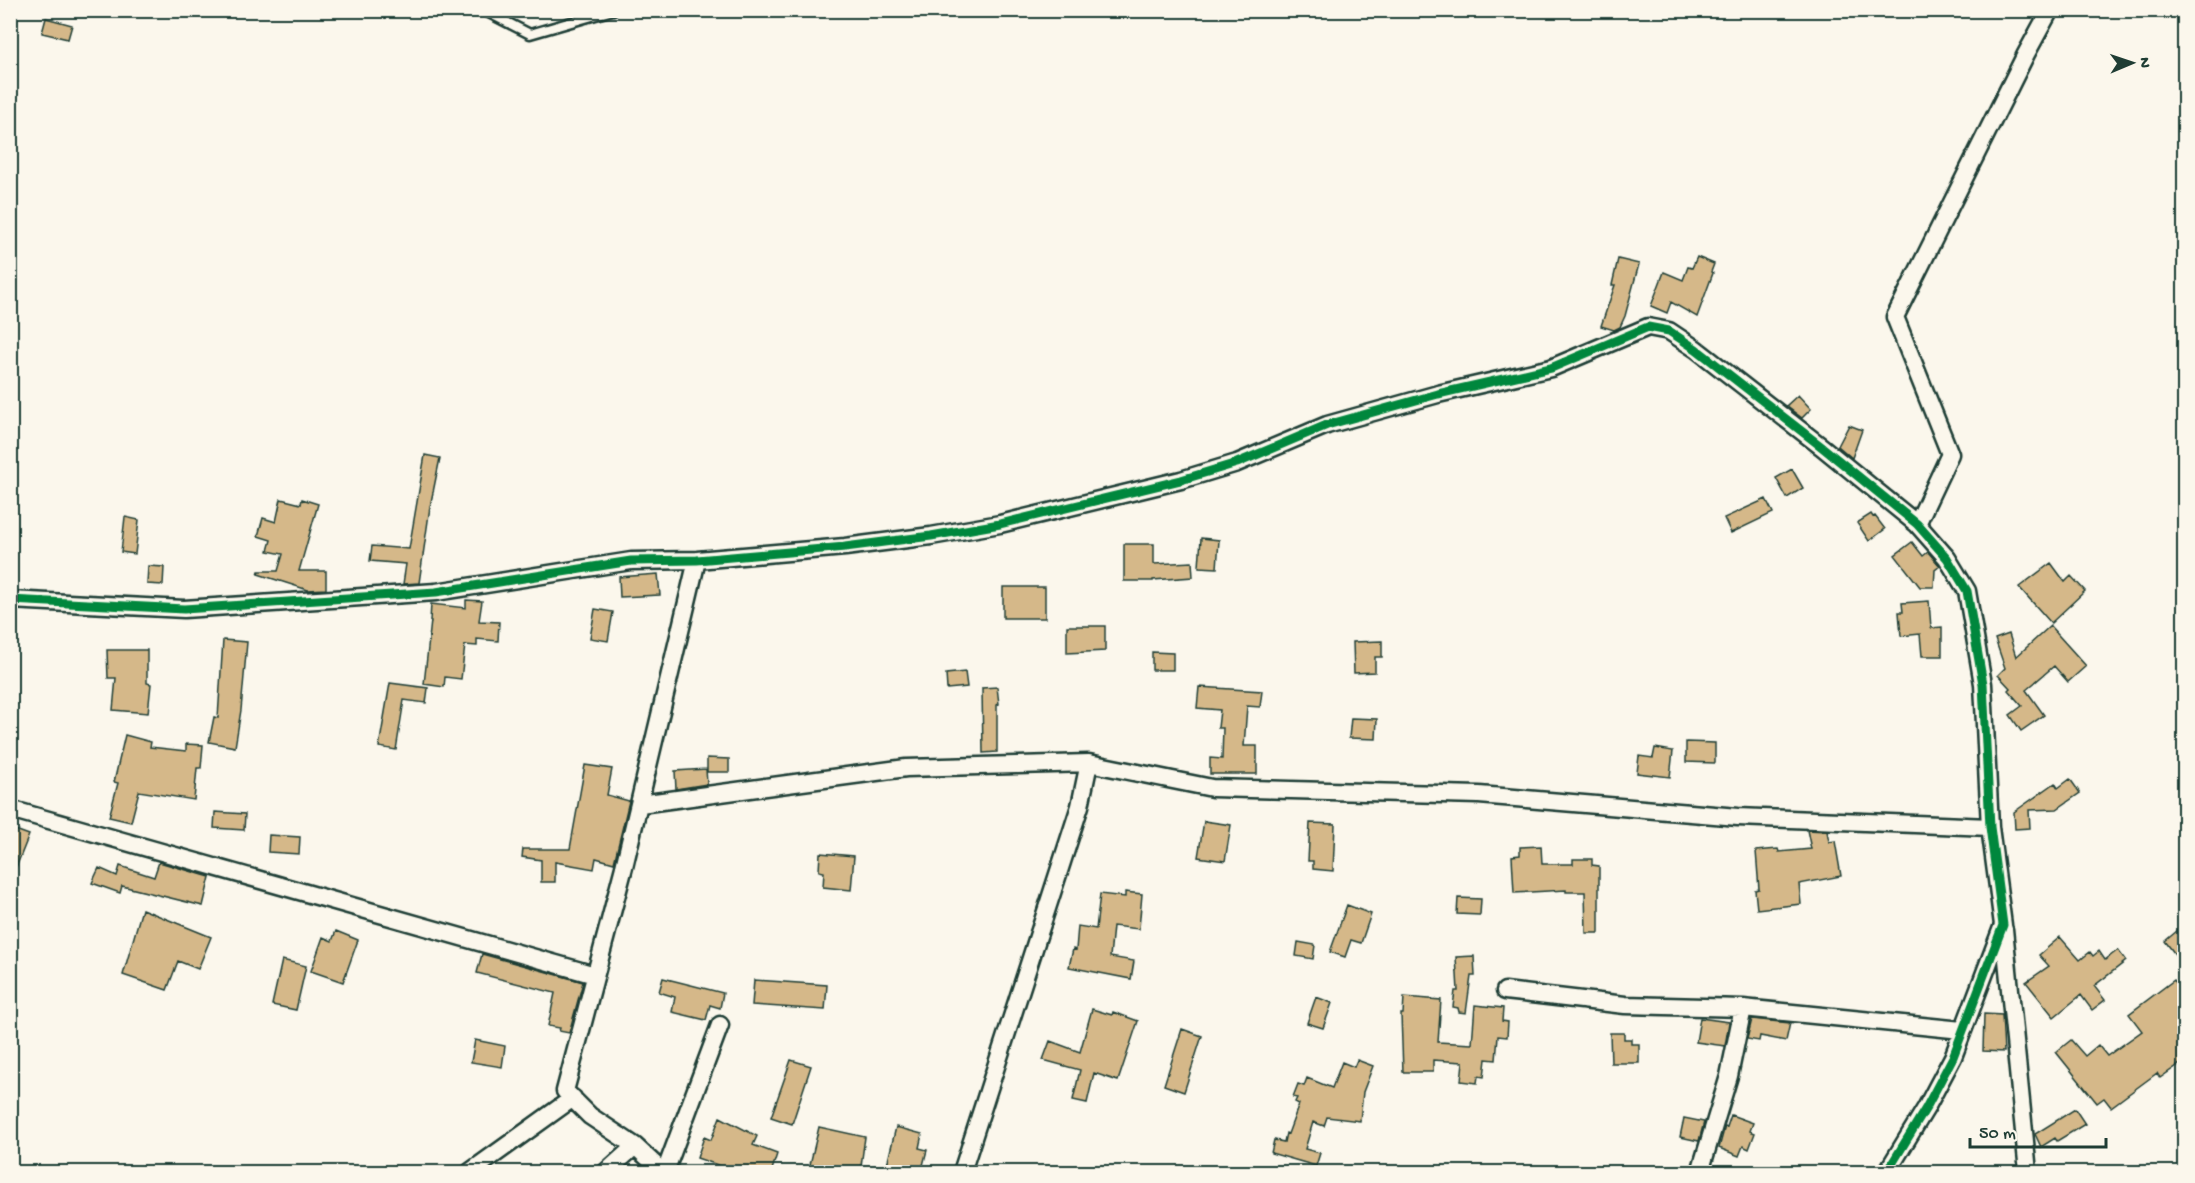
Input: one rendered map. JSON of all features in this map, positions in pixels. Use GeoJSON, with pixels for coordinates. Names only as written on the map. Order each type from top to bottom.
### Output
{"type":"FeatureCollection","features":[{"type":"Feature","properties":{"kind":"street"},"geometry":{"type":"LineString","coordinates":[[1917,524],[1950,453],[1895,317],[2050,10]]}},
{"type":"Feature","properties":{"kind":"street"},"geometry":{"type":"LineString","coordinates":[[10,600],[184,609],[436,592],[631,561],[698,560],[845,547],[931,536],[1000,524],[1119,496],[1237,463],[1327,425],[1438,394],[1551,368],[1648,327],[1670,332],[1696,349],[1917,524],[1947,558],[1967,591],[1983,684],[1990,827],[2003,925],[2028,1173]]}},
{"type":"Feature","properties":{"kind":"street"},"geometry":{"type":"LineString","coordinates":[[698,560],[640,804],[566,1091],[590,1116],[634,1146],[664,1173],[720,1025]]}},
{"type":"Feature","properties":{"kind":"street"},"geometry":{"type":"LineString","coordinates":[[640,804],[906,768],[1089,763],[1212,788],[1479,795],[1738,817],[1990,827]]}},
{"type":"Feature","properties":{"kind":"street"},"geometry":{"type":"LineString","coordinates":[[962,1173],[1080,806],[1089,763]]}},
{"type":"Feature","properties":{"kind":"street"},"geometry":{"type":"LineString","coordinates":[[10,809],[595,975]]}},
{"type":"Feature","properties":{"kind":"street"},"geometry":{"type":"LineString","coordinates":[[1887,1173],[1947,1067],[2003,925]]}},
{"type":"Feature","properties":{"kind":"street"},"geometry":{"type":"LineString","coordinates":[[1505,991],[1625,1005],[1743,1008],[1962,1030]]}},
{"type":"Feature","properties":{"kind":"street"},"geometry":{"type":"LineString","coordinates":[[1700,1173],[1729,1076],[1743,1008]]}},
{"type":"Feature","properties":{"kind":"street"},"geometry":{"type":"LineString","coordinates":[[470,1173],[573,1098]]}},
{"type":"Feature","properties":{"kind":"street"},"geometry":{"type":"LineString","coordinates":[[606,1173],[634,1146]]}},
{"type":"Feature","properties":{"kind":"lane"},"geometry":{"type":"LineString","coordinates":[[483,10],[530,34],[613,10]]}},
{"type":"Feature","properties":{"kind":"building"},"geometry":{"type":"Polygon","coordinates":[[[46,18],[72,25],[68,39],[42,33],[46,18]]]}},
{"type":"Feature","properties":{"kind":"building"},"geometry":{"type":"Polygon","coordinates":[[[1697,257],[1714,264],[1697,317],[1671,302],[1667,313],[1651,306],[1664,272],[1683,280],[1688,267],[1692,268],[1697,257]]]}},
{"type":"Feature","properties":{"kind":"building"},"geometry":{"type":"Polygon","coordinates":[[[1618,259],[1639,264],[1625,316],[1620,327],[1614,330],[1601,326],[1615,285],[1612,285],[1618,259]]]}},
{"type":"Feature","properties":{"kind":"building"},"geometry":{"type":"Polygon","coordinates":[[[1798,395],[1811,409],[1802,418],[1786,406],[1798,395]]]}},
{"type":"Feature","properties":{"kind":"building"},"geometry":{"type":"Polygon","coordinates":[[[1849,425],[1862,430],[1852,458],[1838,446],[1849,425]]]}},
{"type":"Feature","properties":{"kind":"building"},"geometry":{"type":"Polygon","coordinates":[[[425,455],[440,458],[419,583],[403,584],[406,564],[370,561],[372,546],[409,549],[425,455]]]}},
{"type":"Feature","properties":{"kind":"building"},"geometry":{"type":"Polygon","coordinates":[[[1792,469],[1803,488],[1787,498],[1776,478],[1792,469]]]}},
{"type":"Feature","properties":{"kind":"building"},"geometry":{"type":"Polygon","coordinates":[[[281,499],[301,504],[302,499],[318,504],[299,571],[326,571],[326,589],[308,590],[258,574],[259,571],[278,571],[283,554],[268,551],[271,540],[258,536],[263,518],[276,522],[281,499]]]}},
{"type":"Feature","properties":{"kind":"building"},"geometry":{"type":"Polygon","coordinates":[[[1766,499],[1773,513],[1731,533],[1724,518],[1766,499]]]}},
{"type":"Feature","properties":{"kind":"building"},"geometry":{"type":"Polygon","coordinates":[[[1871,514],[1885,529],[1869,541],[1857,523],[1871,514]]]}},
{"type":"Feature","properties":{"kind":"building"},"geometry":{"type":"Polygon","coordinates":[[[125,517],[139,520],[135,554],[121,552],[125,517]]]}},
{"type":"Feature","properties":{"kind":"building"},"geometry":{"type":"Polygon","coordinates":[[[1201,538],[1219,540],[1217,568],[1199,567],[1201,538]]]}},
{"type":"Feature","properties":{"kind":"building"},"geometry":{"type":"Polygon","coordinates":[[[1912,542],[1923,556],[1928,552],[1940,566],[1935,570],[1934,587],[1920,587],[1895,555],[1912,542]]]}},
{"type":"Feature","properties":{"kind":"building"},"geometry":{"type":"Polygon","coordinates":[[[1124,544],[1154,544],[1154,564],[1192,562],[1193,577],[1124,581],[1124,544]]]}},
{"type":"Feature","properties":{"kind":"building"},"geometry":{"type":"Polygon","coordinates":[[[2051,563],[2065,582],[2071,576],[2085,591],[2051,623],[2019,587],[2051,563]]]}},
{"type":"Feature","properties":{"kind":"building"},"geometry":{"type":"Polygon","coordinates":[[[148,566],[164,567],[163,585],[147,584],[148,566]]]}},
{"type":"Feature","properties":{"kind":"building"},"geometry":{"type":"Polygon","coordinates":[[[658,574],[660,595],[620,597],[619,577],[658,574]]]}},
{"type":"Feature","properties":{"kind":"building"},"geometry":{"type":"Polygon","coordinates":[[[1003,587],[1045,587],[1045,618],[1003,618],[1003,587]]]}},
{"type":"Feature","properties":{"kind":"building"},"geometry":{"type":"Polygon","coordinates":[[[466,600],[482,601],[479,621],[499,622],[498,641],[477,639],[477,646],[465,645],[461,679],[445,677],[444,687],[424,684],[431,604],[466,608],[466,600]]]}},
{"type":"Feature","properties":{"kind":"building"},"geometry":{"type":"Polygon","coordinates":[[[1929,601],[1931,628],[1942,627],[1942,656],[1922,656],[1920,634],[1901,636],[1899,612],[1903,612],[1902,603],[1929,601]]]}},
{"type":"Feature","properties":{"kind":"building"},"geometry":{"type":"Polygon","coordinates":[[[595,609],[613,612],[608,641],[590,638],[595,609]]]}},
{"type":"Feature","properties":{"kind":"building"},"geometry":{"type":"Polygon","coordinates":[[[1067,626],[1105,626],[1105,651],[1067,653],[1067,626]]]}},
{"type":"Feature","properties":{"kind":"building"},"geometry":{"type":"Polygon","coordinates":[[[2050,626],[2086,666],[2068,682],[2054,666],[2026,690],[2044,715],[2021,731],[2010,715],[2022,706],[1998,675],[2005,668],[1995,639],[2009,634],[2016,657],[2050,626]]]}},
{"type":"Feature","properties":{"kind":"building"},"geometry":{"type":"Polygon","coordinates":[[[223,640],[247,642],[235,747],[209,742],[214,717],[218,718],[223,640]]]}},
{"type":"Feature","properties":{"kind":"building"},"geometry":{"type":"Polygon","coordinates":[[[1382,641],[1382,657],[1375,657],[1375,672],[1354,673],[1353,642],[1382,641]]]}},
{"type":"Feature","properties":{"kind":"building"},"geometry":{"type":"Polygon","coordinates":[[[107,650],[147,650],[147,683],[151,684],[148,713],[113,710],[116,678],[108,678],[107,650]]]}},
{"type":"Feature","properties":{"kind":"building"},"geometry":{"type":"Polygon","coordinates":[[[1152,652],[1173,653],[1173,670],[1152,670],[1152,652]]]}},
{"type":"Feature","properties":{"kind":"building"},"geometry":{"type":"Polygon","coordinates":[[[965,672],[967,687],[947,689],[946,674],[965,672]]]}},
{"type":"Feature","properties":{"kind":"building"},"geometry":{"type":"Polygon","coordinates":[[[390,683],[428,688],[426,703],[404,700],[396,750],[379,747],[390,683]]]}},
{"type":"Feature","properties":{"kind":"building"},"geometry":{"type":"Polygon","coordinates":[[[997,687],[999,704],[997,705],[997,752],[983,753],[982,688],[997,687]]]}},
{"type":"Feature","properties":{"kind":"building"},"geometry":{"type":"Polygon","coordinates":[[[1199,687],[1262,691],[1260,707],[1247,706],[1244,746],[1257,746],[1257,774],[1210,774],[1210,758],[1222,759],[1223,728],[1218,728],[1220,710],[1197,708],[1199,687]]]}},
{"type":"Feature","properties":{"kind":"building"},"geometry":{"type":"Polygon","coordinates":[[[1351,718],[1377,719],[1376,739],[1349,738],[1351,718]]]}},
{"type":"Feature","properties":{"kind":"building"},"geometry":{"type":"Polygon","coordinates":[[[125,735],[151,742],[150,747],[186,751],[186,744],[203,745],[201,768],[197,768],[194,800],[139,791],[131,822],[109,817],[118,783],[114,782],[125,735]]]}},
{"type":"Feature","properties":{"kind":"building"},"geometry":{"type":"Polygon","coordinates":[[[1686,742],[1715,743],[1715,763],[1686,762],[1686,742]]]}},
{"type":"Feature","properties":{"kind":"building"},"geometry":{"type":"Polygon","coordinates":[[[1655,748],[1673,751],[1670,777],[1637,773],[1639,756],[1653,758],[1655,748]]]}},
{"type":"Feature","properties":{"kind":"building"},"geometry":{"type":"Polygon","coordinates":[[[707,758],[729,759],[729,772],[707,772],[707,758]]]}},
{"type":"Feature","properties":{"kind":"building"},"geometry":{"type":"Polygon","coordinates":[[[585,765],[612,769],[607,795],[629,801],[614,863],[596,858],[594,869],[555,862],[555,882],[541,882],[541,860],[522,857],[523,849],[570,849],[585,765]]]}},
{"type":"Feature","properties":{"kind":"building"},"geometry":{"type":"Polygon","coordinates":[[[706,769],[707,784],[676,789],[675,771],[706,769]]]}},
{"type":"Feature","properties":{"kind":"building"},"geometry":{"type":"Polygon","coordinates":[[[2070,779],[2080,793],[2057,809],[2029,810],[2030,828],[2015,829],[2014,812],[2055,783],[2058,788],[2070,779]]]}},
{"type":"Feature","properties":{"kind":"building"},"geometry":{"type":"Polygon","coordinates":[[[215,812],[245,814],[244,830],[214,828],[215,812]]]}},
{"type":"Feature","properties":{"kind":"building"},"geometry":{"type":"Polygon","coordinates":[[[1204,821],[1231,825],[1225,861],[1198,857],[1204,821]]]}},
{"type":"Feature","properties":{"kind":"building"},"geometry":{"type":"Polygon","coordinates":[[[1310,823],[1335,824],[1333,871],[1313,869],[1313,861],[1308,861],[1310,823]]]}},
{"type":"Feature","properties":{"kind":"building"},"geometry":{"type":"Polygon","coordinates":[[[10,828],[29,835],[11,880],[10,880],[10,828]]]}},
{"type":"Feature","properties":{"kind":"building"},"geometry":{"type":"Polygon","coordinates":[[[1807,830],[1827,831],[1829,842],[1835,841],[1841,876],[1799,884],[1801,904],[1757,909],[1755,890],[1759,889],[1756,851],[1778,849],[1779,852],[1811,849],[1807,830]]]}},
{"type":"Feature","properties":{"kind":"building"},"geometry":{"type":"Polygon","coordinates":[[[269,835],[300,837],[299,854],[268,852],[269,835]]]}},
{"type":"Feature","properties":{"kind":"building"},"geometry":{"type":"Polygon","coordinates":[[[1541,846],[1542,864],[1573,864],[1573,859],[1592,859],[1592,865],[1599,866],[1599,933],[1586,933],[1585,892],[1566,892],[1566,890],[1514,893],[1512,856],[1520,855],[1520,847],[1541,846]]]}},
{"type":"Feature","properties":{"kind":"building"},"geometry":{"type":"Polygon","coordinates":[[[820,853],[854,856],[851,890],[823,887],[824,872],[819,871],[820,853]]]}},
{"type":"Feature","properties":{"kind":"building"},"geometry":{"type":"Polygon","coordinates":[[[159,862],[210,877],[203,906],[122,886],[120,893],[92,883],[99,868],[117,876],[120,866],[154,877],[159,862]]]}},
{"type":"Feature","properties":{"kind":"building"},"geometry":{"type":"Polygon","coordinates":[[[1125,892],[1142,894],[1139,929],[1113,926],[1110,957],[1134,961],[1131,979],[1069,967],[1073,949],[1076,950],[1078,926],[1096,929],[1100,894],[1125,897],[1125,892]]]}},
{"type":"Feature","properties":{"kind":"building"},"geometry":{"type":"Polygon","coordinates":[[[1458,898],[1481,899],[1480,915],[1457,914],[1458,898]]]}},
{"type":"Feature","properties":{"kind":"building"},"geometry":{"type":"Polygon","coordinates":[[[1347,905],[1371,914],[1361,943],[1351,940],[1345,957],[1330,952],[1347,905]]]}},
{"type":"Feature","properties":{"kind":"building"},"geometry":{"type":"Polygon","coordinates":[[[142,909],[211,937],[198,969],[178,961],[167,990],[123,975],[142,909]]]}},
{"type":"Feature","properties":{"kind":"building"},"geometry":{"type":"Polygon","coordinates":[[[2184,925],[2184,966],[2165,941],[2184,925]]]}},
{"type":"Feature","properties":{"kind":"building"},"geometry":{"type":"Polygon","coordinates":[[[336,931],[358,940],[343,982],[311,971],[323,937],[332,941],[336,931]]]}},
{"type":"Feature","properties":{"kind":"building"},"geometry":{"type":"Polygon","coordinates":[[[2060,937],[2080,960],[2090,952],[2093,956],[2099,951],[2105,960],[2118,950],[2126,961],[2094,986],[2105,1000],[2092,1010],[2081,995],[2054,1017],[2026,982],[2049,966],[2039,955],[2060,937]]]}},
{"type":"Feature","properties":{"kind":"building"},"geometry":{"type":"Polygon","coordinates":[[[1298,942],[1315,945],[1313,959],[1296,956],[1298,942]]]}},
{"type":"Feature","properties":{"kind":"building"},"geometry":{"type":"Polygon","coordinates":[[[482,954],[583,982],[569,1033],[559,1031],[560,1028],[548,1026],[555,993],[477,973],[482,954]]]}},
{"type":"Feature","properties":{"kind":"building"},"geometry":{"type":"Polygon","coordinates":[[[1474,956],[1475,976],[1471,976],[1466,1013],[1459,1012],[1458,1008],[1453,1007],[1455,991],[1458,991],[1456,957],[1474,956]]]}},
{"type":"Feature","properties":{"kind":"building"},"geometry":{"type":"Polygon","coordinates":[[[282,960],[306,966],[296,1010],[272,1005],[282,960]]]}},
{"type":"Feature","properties":{"kind":"building"},"geometry":{"type":"Polygon","coordinates":[[[663,978],[723,993],[720,1008],[710,1005],[706,1020],[672,1012],[675,997],[659,992],[663,978]]]}},
{"type":"Feature","properties":{"kind":"building"},"geometry":{"type":"Polygon","coordinates":[[[754,980],[827,985],[825,1010],[752,1005],[754,980]]]}},
{"type":"Feature","properties":{"kind":"building"},"geometry":{"type":"Polygon","coordinates":[[[2174,980],[2184,993],[2184,1061],[2160,1078],[2157,1073],[2111,1107],[2104,1098],[2097,1103],[2056,1052],[2071,1040],[2085,1056],[2098,1045],[2107,1056],[2142,1031],[2129,1014],[2174,980]]]}},
{"type":"Feature","properties":{"kind":"building"},"geometry":{"type":"Polygon","coordinates":[[[1316,997],[1332,1003],[1323,1028],[1307,1023],[1316,997]]]}},
{"type":"Feature","properties":{"kind":"building"},"geometry":{"type":"Polygon","coordinates":[[[1404,997],[1441,1000],[1438,1042],[1472,1044],[1475,1005],[1503,1008],[1502,1021],[1508,1022],[1507,1037],[1498,1036],[1496,1060],[1486,1059],[1484,1077],[1478,1076],[1477,1083],[1461,1081],[1463,1062],[1433,1060],[1433,1072],[1403,1072],[1401,1014],[1403,1014],[1404,997]]]}},
{"type":"Feature","properties":{"kind":"building"},"geometry":{"type":"Polygon","coordinates":[[[1092,1009],[1112,1015],[1113,1012],[1138,1021],[1118,1081],[1094,1073],[1087,1103],[1073,1100],[1080,1070],[1043,1060],[1050,1041],[1080,1052],[1092,1009]]]}},
{"type":"Feature","properties":{"kind":"building"},"geometry":{"type":"Polygon","coordinates":[[[1984,1014],[2002,1015],[2004,1052],[1983,1051],[1984,1014]]]}},
{"type":"Feature","properties":{"kind":"building"},"geometry":{"type":"Polygon","coordinates":[[[1700,1018],[1729,1022],[1725,1046],[1696,1042],[1700,1018]]]}},
{"type":"Feature","properties":{"kind":"building"},"geometry":{"type":"Polygon","coordinates":[[[1752,1019],[1790,1023],[1786,1041],[1760,1036],[1759,1041],[1747,1039],[1752,1019]]]}},
{"type":"Feature","properties":{"kind":"building"},"geometry":{"type":"Polygon","coordinates":[[[1182,1029],[1202,1036],[1184,1092],[1164,1085],[1182,1029]]]}},
{"type":"Feature","properties":{"kind":"building"},"geometry":{"type":"Polygon","coordinates":[[[1610,1033],[1624,1033],[1624,1039],[1631,1039],[1631,1044],[1639,1044],[1639,1063],[1611,1063],[1610,1033]]]}},
{"type":"Feature","properties":{"kind":"building"},"geometry":{"type":"Polygon","coordinates":[[[475,1040],[505,1046],[502,1067],[471,1062],[475,1040]]]}},
{"type":"Feature","properties":{"kind":"building"},"geometry":{"type":"Polygon","coordinates":[[[791,1060],[811,1066],[792,1124],[771,1117],[791,1060]]]}},
{"type":"Feature","properties":{"kind":"building"},"geometry":{"type":"Polygon","coordinates":[[[1357,1060],[1373,1066],[1363,1092],[1360,1121],[1327,1117],[1324,1126],[1313,1122],[1305,1149],[1320,1153],[1316,1166],[1271,1153],[1274,1140],[1284,1142],[1286,1133],[1288,1134],[1299,1104],[1295,1102],[1297,1098],[1293,1097],[1298,1084],[1304,1086],[1307,1078],[1332,1088],[1342,1062],[1354,1067],[1357,1060]]]}},
{"type":"Feature","properties":{"kind":"building"},"geometry":{"type":"Polygon","coordinates":[[[2075,1109],[2085,1124],[2057,1141],[2055,1138],[2041,1147],[2035,1134],[2075,1109]]]}},
{"type":"Feature","properties":{"kind":"building"},"geometry":{"type":"Polygon","coordinates":[[[1731,1115],[1753,1123],[1750,1131],[1755,1133],[1749,1149],[1743,1146],[1739,1156],[1719,1148],[1725,1126],[1727,1127],[1731,1115]]]}},
{"type":"Feature","properties":{"kind":"building"},"geometry":{"type":"Polygon","coordinates":[[[720,1117],[757,1136],[753,1145],[777,1154],[771,1173],[741,1173],[697,1158],[704,1137],[711,1140],[720,1117]]]}},
{"type":"Feature","properties":{"kind":"building"},"geometry":{"type":"Polygon","coordinates":[[[1684,1118],[1704,1122],[1699,1141],[1680,1137],[1684,1118]]]}},
{"type":"Feature","properties":{"kind":"building"},"geometry":{"type":"Polygon","coordinates":[[[819,1127],[865,1137],[860,1173],[808,1173],[819,1127]]]}},
{"type":"Feature","properties":{"kind":"building"},"geometry":{"type":"Polygon","coordinates":[[[896,1127],[922,1134],[919,1148],[927,1150],[921,1173],[885,1173],[896,1127]]]}},
{"type":"Feature","properties":{"kind":"cycle path"},"geometry":{"type":"LineString","coordinates":[[10,600],[184,609],[436,592],[631,561],[697,560],[845,547],[931,536],[1000,524],[1181,480],[1237,463],[1327,425],[1438,394],[1551,368],[1648,327],[1669,331],[1696,349],[1822,447],[1917,524],[1947,558],[1967,591],[1983,684],[1990,827],[2003,925],[1953,1057],[1926,1108],[1887,1172]]}}]}
